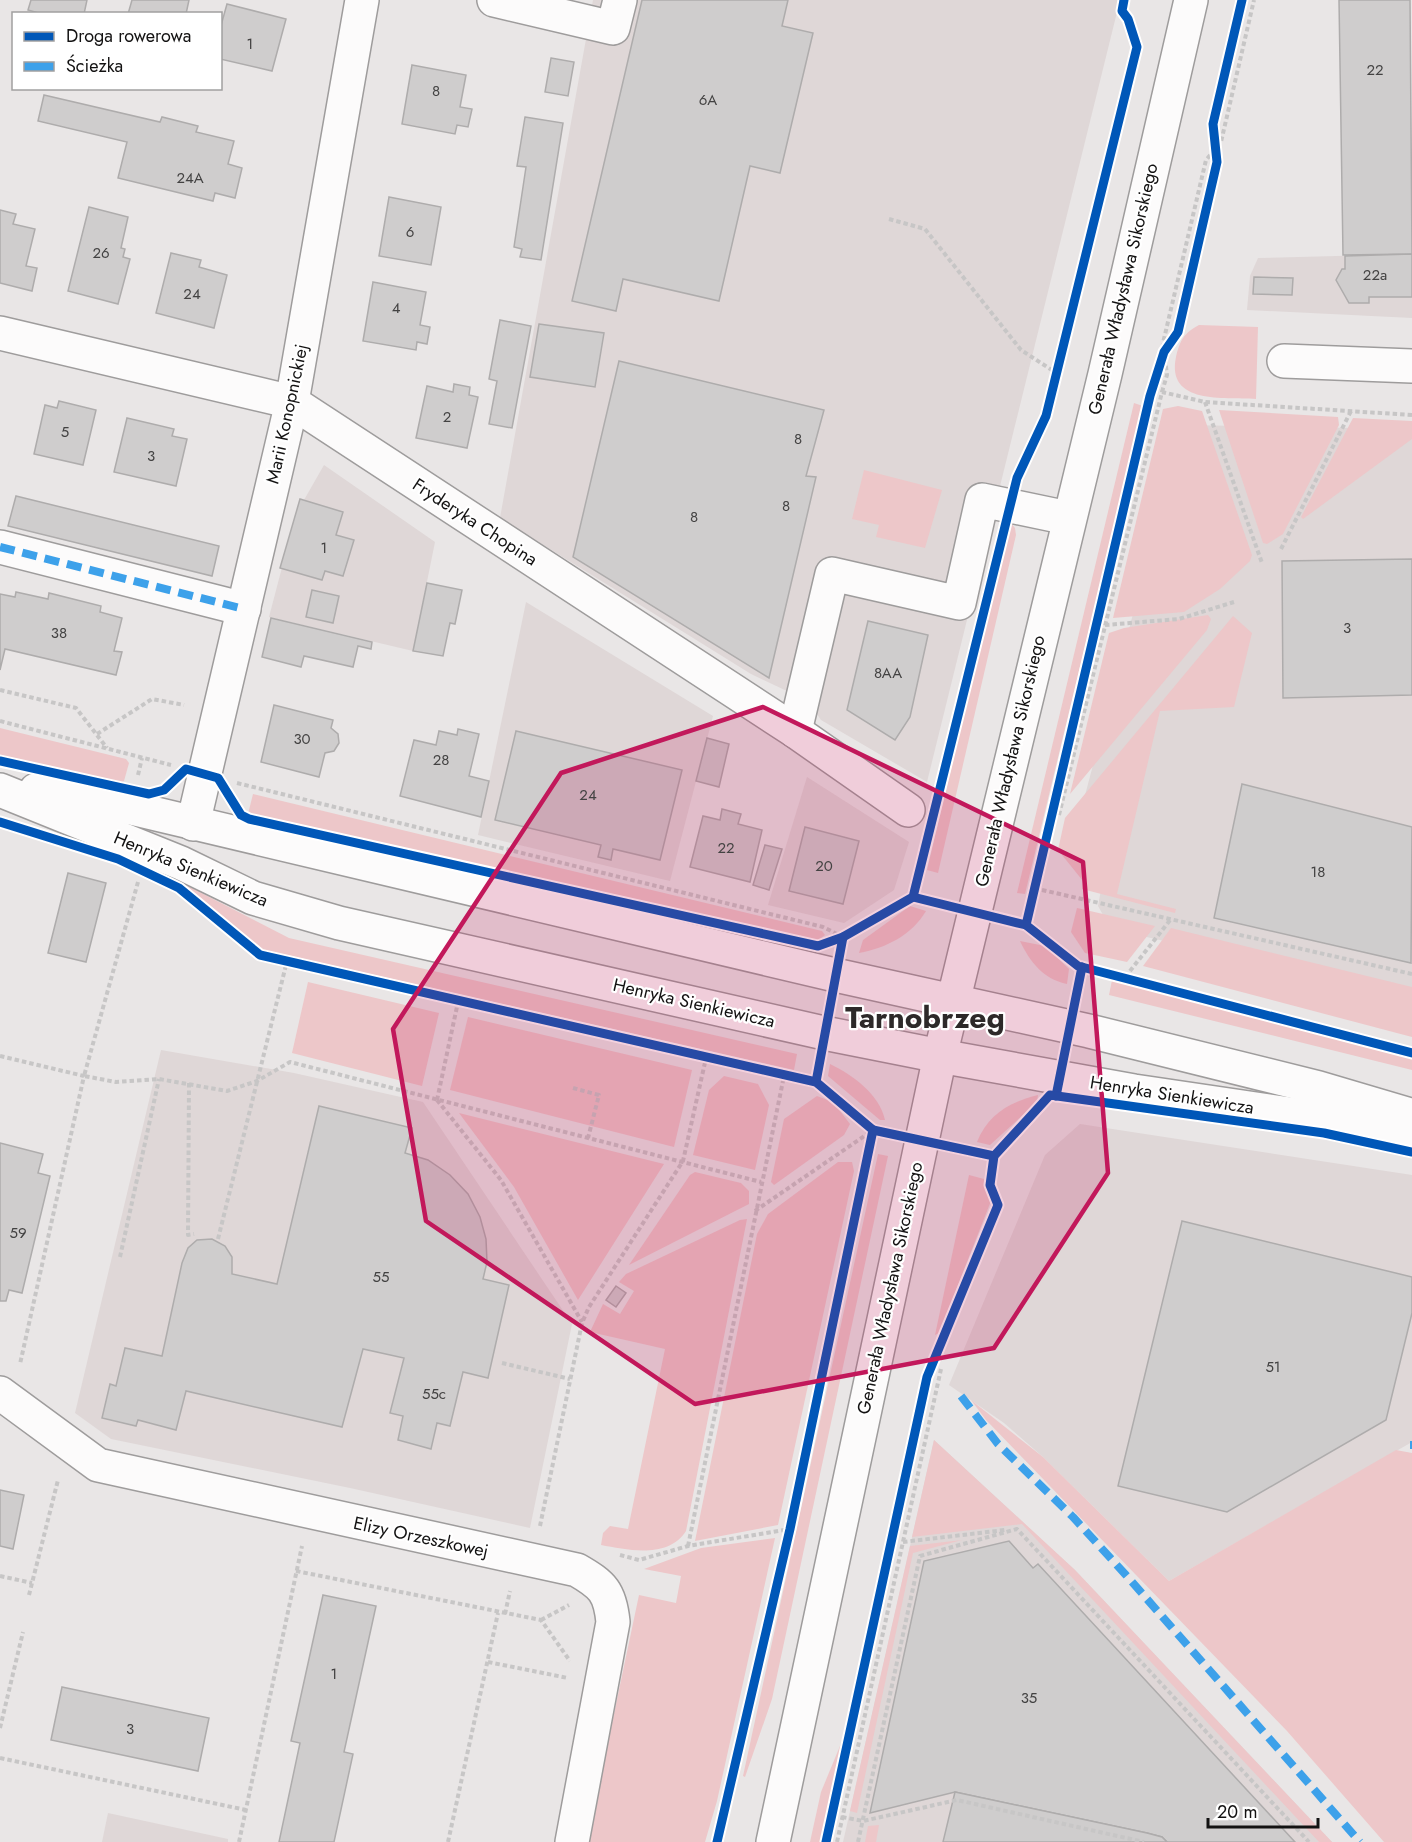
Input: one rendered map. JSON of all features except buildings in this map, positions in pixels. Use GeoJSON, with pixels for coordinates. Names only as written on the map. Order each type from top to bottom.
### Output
{"type":"FeatureCollection","features":[{"type":"Feature","properties":{"kind":"street","name":"Marii Konopnickiej"},"geometry":{"type":"LineString","coordinates":[[193,824],[292,402],[362,0]]}},
{"type":"Feature","properties":{"kind":"street"},"geometry":{"type":"LineString","coordinates":[[494,0],[614,28],[620,0]]}},
{"type":"Feature","properties":{"kind":"street","name":"Generała Władysława Sikorskiego"},"geometry":{"type":"LineString","coordinates":[[773,1842],[940,1056],[1068,518],[1105,374],[1191,0]]}},
{"type":"Feature","properties":{"kind":"street","name":"Fryderyka Chopina"},"geometry":{"type":"LineString","coordinates":[[0,333],[292,402],[795,731],[908,810]]}},
{"type":"Feature","properties":{"kind":"street"},"geometry":{"type":"LineString","coordinates":[[1284,361],[1412,366]]}},
{"type":"Feature","properties":{"kind":"street"},"geometry":{"type":"LineString","coordinates":[[795,731],[831,574],[959,603],[982,500],[1068,518]]}},
{"type":"Feature","properties":{"kind":"street"},"geometry":{"type":"LineString","coordinates":[[0,547],[244,609]]}},
{"type":"Feature","properties":{"kind":"street","name":"Henryka Sienkiewicza"},"geometry":{"type":"LineString","coordinates":[[0,784],[131,808],[813,970],[954,1000],[1319,1088],[1412,1115]]}},
{"type":"Feature","properties":{"kind":"street","name":"Henryka Sienkiewicza"},"geometry":{"type":"LineString","coordinates":[[0,790],[181,863],[253,898],[339,923],[824,1033],[940,1056],[1134,1091],[1412,1132]]}},
{"type":"Feature","properties":{"kind":"street","name":"Elizy Orzeszkowej"},"geometry":{"type":"LineString","coordinates":[[0,1393],[98,1465],[577,1570],[598,1582],[611,1599],[613,1622],[572,1842]]}},
{"type":"Feature","properties":{"kind":"path"},"geometry":{"type":"LineString","coordinates":[[1059,815],[1167,375],[1163,343],[1206,160],[1221,142],[1254,0]]}},
{"type":"Feature","properties":{"kind":"path"},"geometry":{"type":"LineString","coordinates":[[1213,124],[1217,162]]}},
{"type":"Feature","properties":{"kind":"path"},"geometry":{"type":"LineString","coordinates":[[889,219],[925,229],[1021,350],[1058,374]]}},
{"type":"Feature","properties":{"kind":"path"},"geometry":{"type":"LineString","coordinates":[[1050,824],[1150,396],[1164,352],[1178,332]]}},
{"type":"Feature","properties":{"kind":"path"},"geometry":{"type":"LineString","coordinates":[[1162,392],[1205,402],[1412,415]]}},
{"type":"Feature","properties":{"kind":"path"},"geometry":{"type":"LineString","coordinates":[[1205,402],[1262,563]]}},
{"type":"Feature","properties":{"kind":"path"},"geometry":{"type":"LineString","coordinates":[[1281,549],[1351,411]]}},
{"type":"Feature","properties":{"kind":"path"},"geometry":{"type":"LineString","coordinates":[[1105,625],[1179,619],[1234,602]]}},
{"type":"Feature","properties":{"kind":"path"},"geometry":{"type":"LineString","coordinates":[[0,690],[76,708],[108,749]]}},
{"type":"Feature","properties":{"kind":"path"},"geometry":{"type":"LineString","coordinates":[[97,734],[152,699],[190,707]]}},
{"type":"Feature","properties":{"kind":"path"},"geometry":{"type":"LineString","coordinates":[[0,721],[175,766]]}},
{"type":"Feature","properties":{"kind":"path"},"geometry":{"type":"LineString","coordinates":[[234,782],[823,927],[843,937]]}},
{"type":"Feature","properties":{"kind":"path"},"geometry":{"type":"LineString","coordinates":[[20,1365],[84,1076],[139,880]]}},
{"type":"Feature","properties":{"kind":"path"},"geometry":{"type":"LineString","coordinates":[[1037,889],[1412,974]]}},
{"type":"Feature","properties":{"kind":"path"},"geometry":{"type":"LineString","coordinates":[[1136,981],[1127,974],[1171,919]]}},
{"type":"Feature","properties":{"kind":"path"},"geometry":{"type":"LineString","coordinates":[[826,943],[843,937]]}},
{"type":"Feature","properties":{"kind":"path"},"geometry":{"type":"LineString","coordinates":[[218,1239],[287,961]]}},
{"type":"Feature","properties":{"kind":"path"},"geometry":{"type":"LineString","coordinates":[[437,1100],[458,1002]]}},
{"type":"Feature","properties":{"kind":"path"},"geometry":{"type":"LineString","coordinates":[[0,1056],[116,1082],[159,1079],[227,1091],[257,1080],[290,1062],[761,1182]]}},
{"type":"Feature","properties":{"kind":"path"},"geometry":{"type":"LineString","coordinates":[[539,1527],[582,1323],[589,1307],[683,1161],[706,1058]]}},
{"type":"Feature","properties":{"kind":"path"},"geometry":{"type":"LineString","coordinates":[[688,1546],[784,1076]]}},
{"type":"Feature","properties":{"kind":"path"},"geometry":{"type":"LineString","coordinates":[[120,1257],[159,1079]]}},
{"type":"Feature","properties":{"kind":"path"},"geometry":{"type":"LineString","coordinates":[[189,1083],[188,1235],[194,1234]]}},
{"type":"Feature","properties":{"kind":"path"},"geometry":{"type":"LineString","coordinates":[[573,1088],[599,1095],[588,1138]]}},
{"type":"Feature","properties":{"kind":"path"},"geometry":{"type":"LineString","coordinates":[[437,1100],[501,1180],[582,1323]]}},
{"type":"Feature","properties":{"kind":"path"},"geometry":{"type":"LineString","coordinates":[[755,1211],[873,1130]]}},
{"type":"Feature","properties":{"kind":"path"},"geometry":{"type":"LineString","coordinates":[[502,1363],[570,1379]]}},
{"type":"Feature","properties":{"kind":"path"},"geometry":{"type":"LineString","coordinates":[[837,1842],[941,1369]]}},
{"type":"Feature","properties":{"kind":"path"},"geometry":{"type":"LineString","coordinates":[[239,1842],[309,1512]]}},
{"type":"Feature","properties":{"kind":"path"},"geometry":{"type":"LineString","coordinates":[[616,1554],[639,1560],[688,1546],[790,1529]]}},
{"type":"Feature","properties":{"kind":"path"},"geometry":{"type":"LineString","coordinates":[[903,1542],[1017,1529]]}},
{"type":"Feature","properties":{"kind":"path"},"geometry":{"type":"LineString","coordinates":[[858,1842],[920,1556],[1017,1529]]}},
{"type":"Feature","properties":{"kind":"path"},"geometry":{"type":"LineString","coordinates":[[1017,1529],[1309,1842]]}},
{"type":"Feature","properties":{"kind":"path"},"geometry":{"type":"LineString","coordinates":[[297,1571],[541,1620],[579,1600]]}},
{"type":"Feature","properties":{"kind":"path"},"geometry":{"type":"LineString","coordinates":[[0,1576],[32,1583]]}},
{"type":"Feature","properties":{"kind":"path"},"geometry":{"type":"LineString","coordinates":[[448,1842],[498,1612]]}},
{"type":"Feature","properties":{"kind":"path"},"geometry":{"type":"LineString","coordinates":[[541,1620],[572,1664]]}},
{"type":"Feature","properties":{"kind":"path"},"geometry":{"type":"LineString","coordinates":[[0,1728],[23,1632]]}},
{"type":"Feature","properties":{"kind":"path"},"geometry":{"type":"LineString","coordinates":[[488,1662],[573,1679]]}},
{"type":"Feature","properties":{"kind":"path"},"geometry":{"type":"LineString","coordinates":[[0,1758],[246,1810]]}},
{"type":"Feature","properties":{"kind":"path"},"geometry":{"type":"LineString","coordinates":[[826,1842],[841,1772]]}},
{"type":"Feature","properties":{"kind":"path"},"geometry":{"type":"LineString","coordinates":[[842,1817],[863,1821],[957,1800],[1144,1842]]}},
{"type":"Feature","properties":{"kind":"highlighted area"},"geometry":{"type":"Polygon","coordinates":[[[763,707],[1083,862],[1108,1173],[994,1348],[695,1404],[426,1221],[393,1029],[561,773],[763,707]]]}},
{"type":"Feature","properties":{"kind":"shaded area"},"geometry":{"type":"Polygon","coordinates":[[[593,0],[1120,0],[927,782],[821,720],[808,701],[751,674],[500,518],[593,0]]]}},
{"type":"Feature","properties":{"kind":"shaded area"},"geometry":{"type":"Polygon","coordinates":[[[1412,254],[1412,318],[1247,310],[1250,276],[1258,258],[1412,254]]]}},
{"type":"Feature","properties":{"kind":"shaded area"},"geometry":{"type":"Polygon","coordinates":[[[1199,325],[1258,327],[1256,399],[1200,395],[1188,391],[1180,384],[1175,373],[1179,346],[1186,334],[1199,325]]]}},
{"type":"Feature","properties":{"kind":"shaded area"},"geometry":{"type":"Polygon","coordinates":[[[1134,403],[1143,406],[1025,894],[1017,893],[1134,403]]]}},
{"type":"Feature","properties":{"kind":"shaded area"},"geometry":{"type":"Polygon","coordinates":[[[1178,406],[1202,411],[1252,555],[1250,561],[1220,589],[1184,612],[1113,618],[1163,409],[1178,406]]]}},
{"type":"Feature","properties":{"kind":"shaded area"},"geometry":{"type":"Polygon","coordinates":[[[1219,410],[1338,417],[1339,425],[1283,534],[1267,544],[1263,543],[1219,410]]]}},
{"type":"Feature","properties":{"kind":"shaded area"},"geometry":{"type":"Polygon","coordinates":[[[1353,418],[1412,421],[1412,439],[1303,519],[1301,517],[1353,418]]]}},
{"type":"Feature","properties":{"kind":"shaded area"},"geometry":{"type":"Polygon","coordinates":[[[1183,425],[1412,429],[1412,997],[1111,929],[1098,906],[1107,857],[1079,818],[1183,425]]]}},
{"type":"Feature","properties":{"kind":"shaded area"},"geometry":{"type":"Polygon","coordinates":[[[324,465],[435,542],[413,651],[269,617],[300,499],[304,500],[324,465]]]}},
{"type":"Feature","properties":{"kind":"shaded area"},"geometry":{"type":"Polygon","coordinates":[[[864,470],[942,490],[925,548],[876,537],[879,525],[852,519],[864,470]]]}},
{"type":"Feature","properties":{"kind":"shaded area"},"geometry":{"type":"Polygon","coordinates":[[[1010,522],[1015,528],[1016,535],[938,873],[927,870],[1010,522]]]}},
{"type":"Feature","properties":{"kind":"shaded area"},"geometry":{"type":"Polygon","coordinates":[[[526,602],[713,716],[670,881],[478,835],[526,602]]]}},
{"type":"Feature","properties":{"kind":"shaded area"},"geometry":{"type":"Polygon","coordinates":[[[1208,615],[1211,619],[1207,630],[1070,794],[1109,633],[1124,628],[1208,615]]]}},
{"type":"Feature","properties":{"kind":"shaded area"},"geometry":{"type":"Polygon","coordinates":[[[1233,616],[1252,633],[1234,707],[1160,711],[1117,894],[1176,909],[1175,913],[1082,889],[1083,881],[1058,850],[1065,818],[1233,616]]]}},
{"type":"Feature","properties":{"kind":"shaded area"},"geometry":{"type":"Polygon","coordinates":[[[0,728],[126,759],[129,763],[124,781],[120,783],[0,755],[0,728]]]}},
{"type":"Feature","properties":{"kind":"shaded area"},"geometry":{"type":"Polygon","coordinates":[[[807,777],[909,842],[894,890],[844,923],[768,905],[807,777]]]}},
{"type":"Feature","properties":{"kind":"shaded area"},"geometry":{"type":"Polygon","coordinates":[[[253,794],[822,931],[825,935],[817,941],[248,814],[253,794]]]}},
{"type":"Feature","properties":{"kind":"shaded area"},"geometry":{"type":"Polygon","coordinates":[[[182,883],[289,938],[797,1054],[794,1070],[260,949],[182,883]]]}},
{"type":"Feature","properties":{"kind":"shaded area"},"geometry":{"type":"Polygon","coordinates":[[[910,906],[926,911],[906,934],[879,948],[859,953],[863,940],[910,906]]]}},
{"type":"Feature","properties":{"kind":"shaded area"},"geometry":{"type":"Polygon","coordinates":[[[1077,908],[1155,926],[1127,962],[1085,953],[1071,932],[1077,908]]]}},
{"type":"Feature","properties":{"kind":"shaded area"},"geometry":{"type":"Polygon","coordinates":[[[1171,928],[1412,987],[1412,1037],[1143,966],[1171,928]]]}},
{"type":"Feature","properties":{"kind":"shaded area"},"geometry":{"type":"Polygon","coordinates":[[[1020,941],[1045,946],[1069,969],[1067,984],[1044,974],[1028,956],[1020,941]]]}},
{"type":"Feature","properties":{"kind":"shaded area"},"geometry":{"type":"Polygon","coordinates":[[[1112,980],[1412,1059],[1412,1070],[1109,995],[1112,980]]]}},
{"type":"Feature","properties":{"kind":"shaded area"},"geometry":{"type":"Polygon","coordinates":[[[308,982],[439,1013],[422,1086],[292,1053],[308,982]]]}},
{"type":"Feature","properties":{"kind":"shaded area"},"geometry":{"type":"Polygon","coordinates":[[[468,1017],[692,1070],[674,1147],[450,1090],[468,1017]]]}},
{"type":"Feature","properties":{"kind":"shaded area"},"geometry":{"type":"Polygon","coordinates":[[[161,1050],[294,1073],[423,1102],[572,1324],[530,1528],[111,1439],[75,1413],[161,1050]]]}},
{"type":"Feature","properties":{"kind":"shaded area"},"geometry":{"type":"Polygon","coordinates":[[[830,1064],[864,1086],[877,1102],[885,1120],[880,1120],[828,1076],[830,1064]]]}},
{"type":"Feature","properties":{"kind":"shaded area"},"geometry":{"type":"Polygon","coordinates":[[[724,1076],[758,1084],[769,1105],[755,1170],[693,1155],[709,1090],[724,1076]]]}},
{"type":"Feature","properties":{"kind":"shaded area"},"geometry":{"type":"Polygon","coordinates":[[[1038,1095],[1037,1102],[990,1145],[977,1142],[987,1124],[1001,1111],[1018,1101],[1038,1095]]]}},
{"type":"Feature","properties":{"kind":"shaded area"},"geometry":{"type":"Polygon","coordinates":[[[817,1096],[833,1102],[850,1124],[844,1135],[774,1185],[771,1182],[784,1119],[817,1096]]]}},
{"type":"Feature","properties":{"kind":"shaded area"},"geometry":{"type":"Polygon","coordinates":[[[459,1113],[664,1164],[578,1300],[514,1187],[459,1113]]]}},
{"type":"Feature","properties":{"kind":"shaded area"},"geometry":{"type":"Polygon","coordinates":[[[1080,1124],[1412,1175],[1412,1442],[1169,1581],[1043,1457],[1004,1423],[949,1385],[1045,1155],[1080,1124]]]}},
{"type":"Feature","properties":{"kind":"shaded area"},"geometry":{"type":"Polygon","coordinates":[[[878,1154],[888,1156],[772,1699],[745,1777],[743,1776],[878,1154]]]}},
{"type":"Feature","properties":{"kind":"shaded area"},"geometry":{"type":"Polygon","coordinates":[[[838,1162],[852,1162],[854,1171],[778,1525],[695,1541],[757,1234],[768,1214],[838,1162]]]}},
{"type":"Feature","properties":{"kind":"shaded area"},"geometry":{"type":"Polygon","coordinates":[[[695,1172],[741,1183],[749,1191],[749,1204],[629,1265],[690,1175],[695,1172]]]}},
{"type":"Feature","properties":{"kind":"shaded area"},"geometry":{"type":"Polygon","coordinates":[[[969,1175],[984,1179],[991,1201],[939,1333],[935,1335],[969,1175]]]}},
{"type":"Feature","properties":{"kind":"shaded area"},"geometry":{"type":"Polygon","coordinates":[[[747,1219],[686,1531],[669,1546],[658,1549],[635,1550],[601,1545],[603,1533],[610,1526],[628,1529],[665,1349],[590,1332],[603,1304],[620,1314],[634,1291],[619,1282],[626,1274],[740,1220],[747,1219]]]}},
{"type":"Feature","properties":{"kind":"shaded area"},"geometry":{"type":"Polygon","coordinates":[[[971,1400],[1043,1457],[1169,1581],[1396,1450],[1412,1453],[1412,1842],[1384,1842],[1287,1731],[986,1420],[971,1400]]]}},
{"type":"Feature","properties":{"kind":"shaded area"},"geometry":{"type":"Polygon","coordinates":[[[934,1440],[1075,1570],[1332,1842],[843,1842],[934,1440]]]}},
{"type":"Feature","properties":{"kind":"shaded area"},"geometry":{"type":"Polygon","coordinates":[[[934,1440],[1075,1570],[1332,1842],[1319,1842],[1022,1524],[912,1537],[934,1440]]]}},
{"type":"Feature","properties":{"kind":"shaded area"},"geometry":{"type":"Polygon","coordinates":[[[775,1538],[717,1801],[705,1842],[587,1842],[639,1595],[676,1603],[681,1576],[644,1569],[701,1548],[775,1538]]]}},
{"type":"Feature","properties":{"kind":"shaded area"},"geometry":{"type":"Polygon","coordinates":[[[962,1540],[913,1553],[857,1813],[850,1811],[910,1546],[962,1540]]]}},
{"type":"Feature","properties":{"kind":"shaded area"},"geometry":{"type":"Polygon","coordinates":[[[847,1729],[822,1842],[810,1842],[821,1792],[847,1729]]]}},
{"type":"Feature","properties":{"kind":"shaded area"},"geometry":{"type":"Polygon","coordinates":[[[108,1813],[228,1839],[228,1842],[102,1842],[108,1813]]]}},
{"type":"Feature","properties":{"kind":"shaded area"},"geometry":{"type":"Polygon","coordinates":[[[879,1825],[876,1842],[865,1842],[868,1826],[879,1825]]]}},
{"type":"Feature","properties":{"kind":"marked path"},"geometry":{"type":"LineString","coordinates":[[0,547],[244,609]]}},
{"type":"Feature","properties":{"kind":"marked path"},"geometry":{"type":"LineString","coordinates":[[961,1396],[998,1444],[1073,1517],[1125,1574],[1360,1842]]}},
{"type":"Feature","properties":{"kind":"cycle path"},"geometry":{"type":"LineString","coordinates":[[0,761],[149,794],[164,790],[186,769],[218,778],[241,815],[249,819],[818,946],[843,937],[913,897],[1017,478],[1046,416],[1137,47],[1128,19],[1122,11],[1124,0]]}},
{"type":"Feature","properties":{"kind":"cycle path"},"geometry":{"type":"LineString","coordinates":[[1242,0],[1213,124],[1217,162],[1178,332],[1164,352],[1150,396],[1026,925],[1078,966],[1412,1053]]}},
{"type":"Feature","properties":{"kind":"cycle path"},"geometry":{"type":"LineString","coordinates":[[0,822],[118,859],[179,888],[260,955],[816,1082],[873,1130],[790,1529],[717,1842]]}},
{"type":"Feature","properties":{"kind":"cycle path"},"geometry":{"type":"LineString","coordinates":[[913,897],[1026,925]]}},
{"type":"Feature","properties":{"kind":"cycle path"},"geometry":{"type":"LineString","coordinates":[[816,1082],[843,937]]}},
{"type":"Feature","properties":{"kind":"cycle path"},"geometry":{"type":"LineString","coordinates":[[1056,1096],[1082,967]]}},
{"type":"Feature","properties":{"kind":"cycle path"},"geometry":{"type":"LineString","coordinates":[[826,1842],[927,1377],[998,1205],[990,1185],[994,1156],[1050,1095],[1324,1133],[1412,1152]]}},
{"type":"Feature","properties":{"kind":"cycle path"},"geometry":{"type":"LineString","coordinates":[[873,1130],[994,1156]]}},
{"type":"Feature","properties":{"kind":"district","name":"Tarnobrzeg"},"geometry":{"type":"Point","coordinates":[925,1018]}}]}
